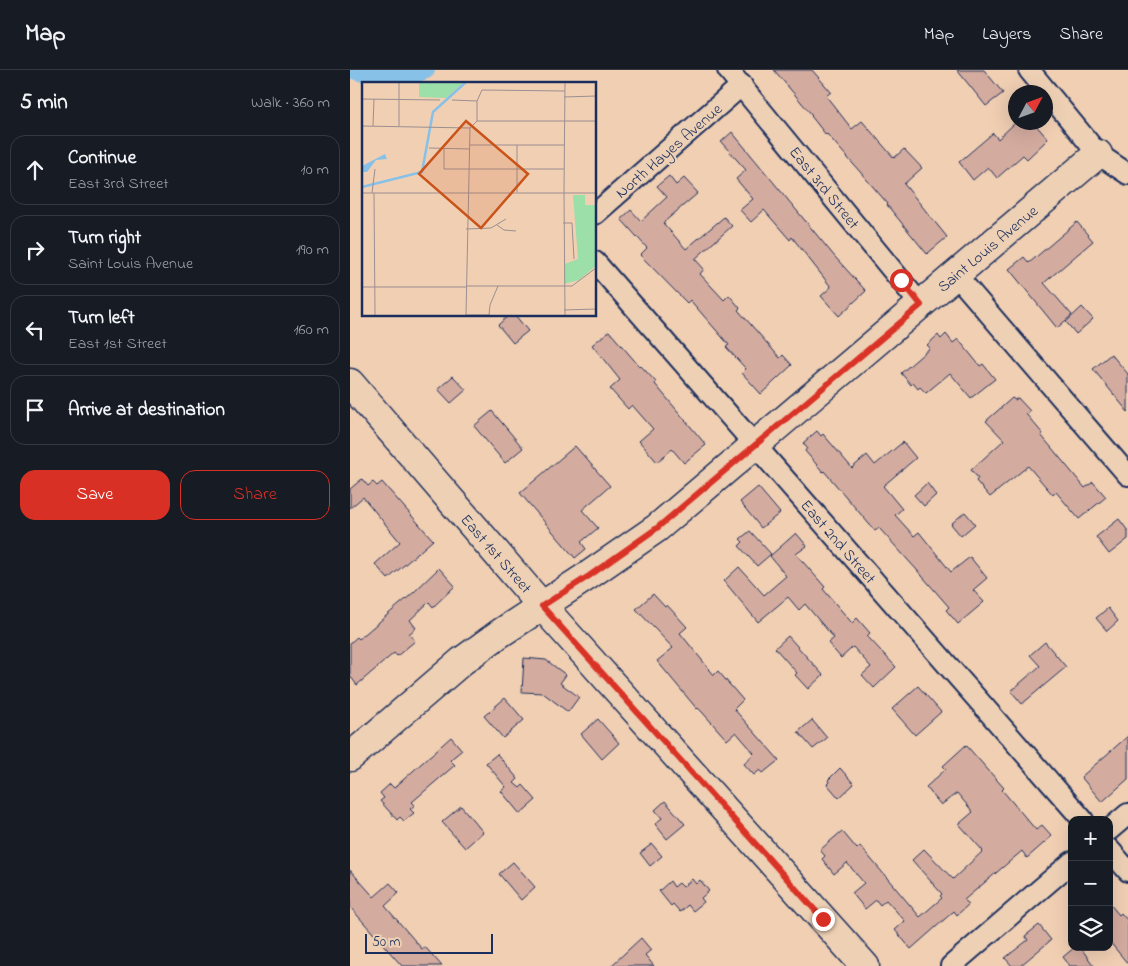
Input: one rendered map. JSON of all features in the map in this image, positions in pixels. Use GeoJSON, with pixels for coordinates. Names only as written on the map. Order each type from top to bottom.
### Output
{"type":"FeatureCollection","features":[{"type":"Feature","properties":{"kind":"street","name":"East 3rd Street"},"geometry":{"type":"LineString","coordinates":[[728,70],[921,305]]}},
{"type":"Feature","properties":{"kind":"street"},"geometry":{"type":"LineString","coordinates":[[1028,70],[1098,154],[1128,174]]}},
{"type":"Feature","properties":{"kind":"street","name":"North Hayes Avenue"},"geometry":{"type":"LineString","coordinates":[[596,213],[742,86]]}},
{"type":"Feature","properties":{"kind":"street","name":"Saint Louis Avenue"},"geometry":{"type":"LineString","coordinates":[[350,757],[462,661],[657,528],[1098,154]]}},
{"type":"Feature","properties":{"kind":"street","name":"East 2nd Street"},"geometry":{"type":"LineString","coordinates":[[596,263],[1080,816]]}},
{"type":"Feature","properties":{"kind":"street"},"geometry":{"type":"LineString","coordinates":[[956,275],[1128,475]]}},
{"type":"Feature","properties":{"kind":"street","name":"East 1st Street"},"geometry":{"type":"LineString","coordinates":[[350,383],[542,606],[865,966]]}},
{"type":"Feature","properties":{"kind":"street"},"geometry":{"type":"LineString","coordinates":[[1113,827],[1128,814]]}},
{"type":"Feature","properties":{"kind":"street"},"geometry":{"type":"LineString","coordinates":[[1113,854],[1128,871]]}},
{"type":"Feature","properties":{"kind":"street"},"geometry":{"type":"LineString","coordinates":[[951,966],[1068,865]]}},
{"type":"Feature","properties":{"kind":"building"},"geometry":{"type":"Polygon","coordinates":[[[774,70],[812,70],[831,92],[826,96],[852,129],[862,121],[894,158],[904,149],[922,168],[904,184],[947,237],[927,254],[888,204],[826,135],[812,115],[774,70]]]}},
{"type":"Feature","properties":{"kind":"building"},"geometry":{"type":"Polygon","coordinates":[[[957,70],[984,70],[1003,93],[986,106],[957,70]]]}},
{"type":"Feature","properties":{"kind":"building"},"geometry":{"type":"Polygon","coordinates":[[[1008,130],[1040,130],[1048,139],[1027,159],[1023,155],[997,178],[988,167],[973,180],[959,162],[993,133],[998,139],[1008,130]]]}},
{"type":"Feature","properties":{"kind":"building"},"geometry":{"type":"Polygon","coordinates":[[[732,132],[835,257],[866,291],[839,316],[821,296],[831,287],[792,237],[790,240],[764,210],[751,222],[740,210],[753,199],[736,179],[746,170],[721,142],[732,132]]]}},
{"type":"Feature","properties":{"kind":"building"},"geometry":{"type":"Polygon","coordinates":[[[669,176],[676,185],[684,178],[698,193],[663,223],[686,249],[724,217],[732,226],[695,259],[704,269],[700,274],[724,300],[729,295],[740,308],[738,310],[780,358],[783,355],[792,365],[761,394],[742,373],[746,369],[726,347],[729,345],[690,300],[687,303],[640,255],[647,248],[621,219],[631,210],[641,221],[667,197],[657,186],[669,176]]]}},
{"type":"Feature","properties":{"kind":"building"},"geometry":{"type":"Polygon","coordinates":[[[1077,222],[1093,241],[1044,283],[1072,315],[1057,328],[1009,269],[1024,257],[1029,263],[1077,222]]]}},
{"type":"Feature","properties":{"kind":"building"},"geometry":{"type":"Polygon","coordinates":[[[1082,307],[1093,319],[1076,334],[1066,322],[1082,307]]]}},
{"type":"Feature","properties":{"kind":"building"},"geometry":{"type":"Polygon","coordinates":[[[508,316],[516,316],[528,331],[513,343],[498,325],[508,316]]]}},
{"type":"Feature","properties":{"kind":"building"},"geometry":{"type":"Polygon","coordinates":[[[609,331],[640,367],[656,382],[655,384],[706,445],[684,463],[672,449],[657,462],[639,441],[653,429],[632,405],[628,409],[610,389],[620,380],[592,345],[609,331]]]}},
{"type":"Feature","properties":{"kind":"building"},"geometry":{"type":"Polygon","coordinates":[[[946,334],[953,343],[958,339],[980,366],[983,364],[995,379],[971,398],[950,373],[926,393],[920,387],[918,389],[913,383],[911,385],[901,373],[930,348],[927,345],[938,335],[941,339],[946,334]]]}},
{"type":"Feature","properties":{"kind":"building"},"geometry":{"type":"Polygon","coordinates":[[[1111,354],[1128,374],[1128,412],[1093,369],[1111,354]]]}},
{"type":"Feature","properties":{"kind":"building"},"geometry":{"type":"Polygon","coordinates":[[[453,376],[466,390],[451,403],[438,389],[453,376]]]}},
{"type":"Feature","properties":{"kind":"building"},"geometry":{"type":"Polygon","coordinates":[[[1012,398],[1015,400],[1018,398],[1030,411],[1026,414],[1043,434],[1041,435],[1085,488],[1093,482],[1106,497],[1079,519],[1056,492],[1053,495],[1028,466],[990,497],[976,481],[978,478],[971,470],[1004,440],[986,421],[1012,398]]]}},
{"type":"Feature","properties":{"kind":"building"},"geometry":{"type":"Polygon","coordinates":[[[492,411],[523,448],[505,463],[474,426],[492,411]]]}},
{"type":"Feature","properties":{"kind":"building"},"geometry":{"type":"Polygon","coordinates":[[[817,431],[821,436],[823,434],[852,468],[867,455],[875,465],[903,442],[916,458],[883,486],[902,509],[895,515],[914,536],[919,532],[951,572],[970,557],[987,578],[973,590],[984,602],[958,624],[946,610],[949,607],[916,569],[879,528],[875,531],[805,451],[807,448],[803,443],[817,431]]]}},
{"type":"Feature","properties":{"kind":"building"},"geometry":{"type":"Polygon","coordinates":[[[575,446],[610,486],[582,510],[598,528],[581,542],[586,549],[575,558],[520,493],[575,446]]]}},
{"type":"Feature","properties":{"kind":"building"},"geometry":{"type":"Polygon","coordinates":[[[362,479],[368,486],[373,482],[377,486],[382,482],[433,540],[388,579],[375,564],[400,542],[363,497],[350,508],[350,489],[362,479]]]}},
{"type":"Feature","properties":{"kind":"building"},"geometry":{"type":"Polygon","coordinates":[[[927,483],[936,495],[924,506],[914,495],[927,483]]]}},
{"type":"Feature","properties":{"kind":"building"},"geometry":{"type":"Polygon","coordinates":[[[758,487],[780,513],[761,528],[740,502],[758,487]]]}},
{"type":"Feature","properties":{"kind":"building"},"geometry":{"type":"Polygon","coordinates":[[[965,512],[975,524],[961,536],[951,524],[965,512]]]}},
{"type":"Feature","properties":{"kind":"building"},"geometry":{"type":"Polygon","coordinates":[[[1119,519],[1128,531],[1128,539],[1109,554],[1096,537],[1119,519]]]}},
{"type":"Feature","properties":{"kind":"building"},"geometry":{"type":"Polygon","coordinates":[[[750,531],[771,554],[757,566],[739,546],[743,542],[740,539],[750,531]]]}},
{"type":"Feature","properties":{"kind":"building"},"geometry":{"type":"Polygon","coordinates":[[[796,533],[807,546],[796,554],[825,587],[823,589],[852,623],[857,618],[870,633],[867,636],[896,667],[874,688],[862,675],[871,667],[853,647],[841,658],[828,643],[834,638],[805,604],[799,610],[788,597],[758,622],[724,581],[739,567],[764,595],[786,576],[770,556],[796,533]]]}},
{"type":"Feature","properties":{"kind":"building"},"geometry":{"type":"Polygon","coordinates":[[[439,568],[455,586],[433,607],[429,602],[410,620],[416,628],[409,634],[415,641],[397,656],[394,653],[357,685],[350,676],[350,643],[357,637],[359,639],[439,568]]]}},
{"type":"Feature","properties":{"kind":"building"},"geometry":{"type":"Polygon","coordinates":[[[653,594],[665,607],[667,605],[687,627],[680,633],[714,675],[718,671],[743,700],[734,709],[779,760],[763,773],[760,770],[754,775],[744,764],[754,753],[736,732],[727,740],[703,713],[697,709],[657,661],[673,648],[636,609],[653,594]]]}},
{"type":"Feature","properties":{"kind":"building"},"geometry":{"type":"Polygon","coordinates":[[[1108,608],[1118,621],[1107,631],[1096,618],[1108,608]]]}},
{"type":"Feature","properties":{"kind":"building"},"geometry":{"type":"Polygon","coordinates":[[[788,636],[823,675],[808,689],[775,648],[788,636]]]}},
{"type":"Feature","properties":{"kind":"building"},"geometry":{"type":"Polygon","coordinates":[[[1045,642],[1066,667],[1022,704],[1011,691],[1040,666],[1030,655],[1045,642]]]}},
{"type":"Feature","properties":{"kind":"building"},"geometry":{"type":"Polygon","coordinates":[[[524,658],[546,660],[566,675],[560,683],[579,697],[568,712],[543,693],[522,692],[524,658]]]}},
{"type":"Feature","properties":{"kind":"building"},"geometry":{"type":"Polygon","coordinates":[[[918,686],[941,712],[915,735],[892,709],[918,686]]]}},
{"type":"Feature","properties":{"kind":"building"},"geometry":{"type":"Polygon","coordinates":[[[505,698],[524,720],[503,738],[484,716],[505,698]]]}},
{"type":"Feature","properties":{"kind":"building"},"geometry":{"type":"Polygon","coordinates":[[[598,719],[619,743],[602,759],[581,734],[598,719]]]}},
{"type":"Feature","properties":{"kind":"building"},"geometry":{"type":"Polygon","coordinates":[[[812,720],[827,738],[813,749],[798,732],[812,720]]]}},
{"type":"Feature","properties":{"kind":"building"},"geometry":{"type":"Polygon","coordinates":[[[1128,736],[1128,779],[1102,802],[1081,777],[1128,736]]]}},
{"type":"Feature","properties":{"kind":"building"},"geometry":{"type":"Polygon","coordinates":[[[451,737],[462,750],[450,760],[455,765],[412,802],[415,805],[410,809],[414,813],[404,821],[400,817],[397,820],[380,801],[384,798],[380,793],[390,784],[394,788],[451,737]]]}},
{"type":"Feature","properties":{"kind":"building"},"geometry":{"type":"Polygon","coordinates":[[[966,745],[1004,788],[1002,790],[1036,830],[1042,825],[1052,836],[1027,858],[1022,851],[964,900],[969,904],[957,915],[954,911],[911,949],[895,930],[905,921],[886,900],[880,905],[876,900],[865,909],[852,893],[864,883],[847,863],[834,874],[822,859],[825,856],[820,850],[842,831],[857,849],[860,846],[920,917],[942,898],[940,896],[942,894],[912,860],[924,849],[953,879],[983,851],[959,824],[973,812],[957,793],[941,805],[926,787],[946,769],[943,766],[966,745]]]}},
{"type":"Feature","properties":{"kind":"building"},"geometry":{"type":"Polygon","coordinates":[[[497,754],[518,779],[514,783],[520,788],[523,785],[536,800],[520,814],[501,791],[506,787],[486,763],[497,754]]]}},
{"type":"Feature","properties":{"kind":"building"},"geometry":{"type":"Polygon","coordinates":[[[840,768],[854,784],[839,798],[827,784],[828,780],[840,768]]]}},
{"type":"Feature","properties":{"kind":"building"},"geometry":{"type":"Polygon","coordinates":[[[665,801],[685,824],[667,839],[655,824],[662,818],[655,810],[665,801]]]}},
{"type":"Feature","properties":{"kind":"building"},"geometry":{"type":"Polygon","coordinates":[[[461,806],[483,832],[465,848],[442,822],[461,806]]]}},
{"type":"Feature","properties":{"kind":"building"},"geometry":{"type":"Polygon","coordinates":[[[652,844],[662,856],[650,866],[640,853],[652,844]]]}},
{"type":"Feature","properties":{"kind":"building"},"geometry":{"type":"Polygon","coordinates":[[[513,862],[535,887],[521,900],[499,874],[513,862]]]}},
{"type":"Feature","properties":{"kind":"building"},"geometry":{"type":"Polygon","coordinates":[[[350,870],[374,897],[390,883],[399,893],[385,906],[422,949],[425,947],[442,966],[402,966],[350,907],[350,870]]]}},
{"type":"Feature","properties":{"kind":"building"},"geometry":{"type":"Polygon","coordinates":[[[692,879],[696,884],[700,880],[709,891],[701,898],[704,902],[693,911],[688,905],[680,912],[673,904],[671,906],[659,891],[670,881],[674,887],[679,883],[683,887],[692,879]]]}},
{"type":"Feature","properties":{"kind":"building"},"geometry":{"type":"Polygon","coordinates":[[[1113,908],[1128,921],[1128,964],[1113,946],[1113,908]]]}},
{"type":"Feature","properties":{"kind":"building"},"geometry":{"type":"Polygon","coordinates":[[[1039,925],[1051,940],[1020,966],[1012,966],[1005,958],[1028,940],[1025,936],[1039,925]]]}},
{"type":"Feature","properties":{"kind":"building"},"geometry":{"type":"Polygon","coordinates":[[[641,938],[651,950],[645,955],[654,966],[611,966],[641,938]]]}},
{"type":"Feature","properties":{"kind":"building"},"geometry":{"type":"Polygon","coordinates":[[[1070,951],[1083,951],[1094,966],[1070,966],[1063,957],[1070,951]]]}},
{"type":"Feature","properties":{"kind":"waterway"},"geometry":{"type":"LineString","coordinates":[[353,70],[371,75],[390,77],[399,77],[426,70]]}},
{"type":"Feature","properties":{"kind":"route"},"geometry":{"type":"LineString","coordinates":[[823,919],[542,606],[589,576],[657,528],[921,305],[901,280]]}}]}
